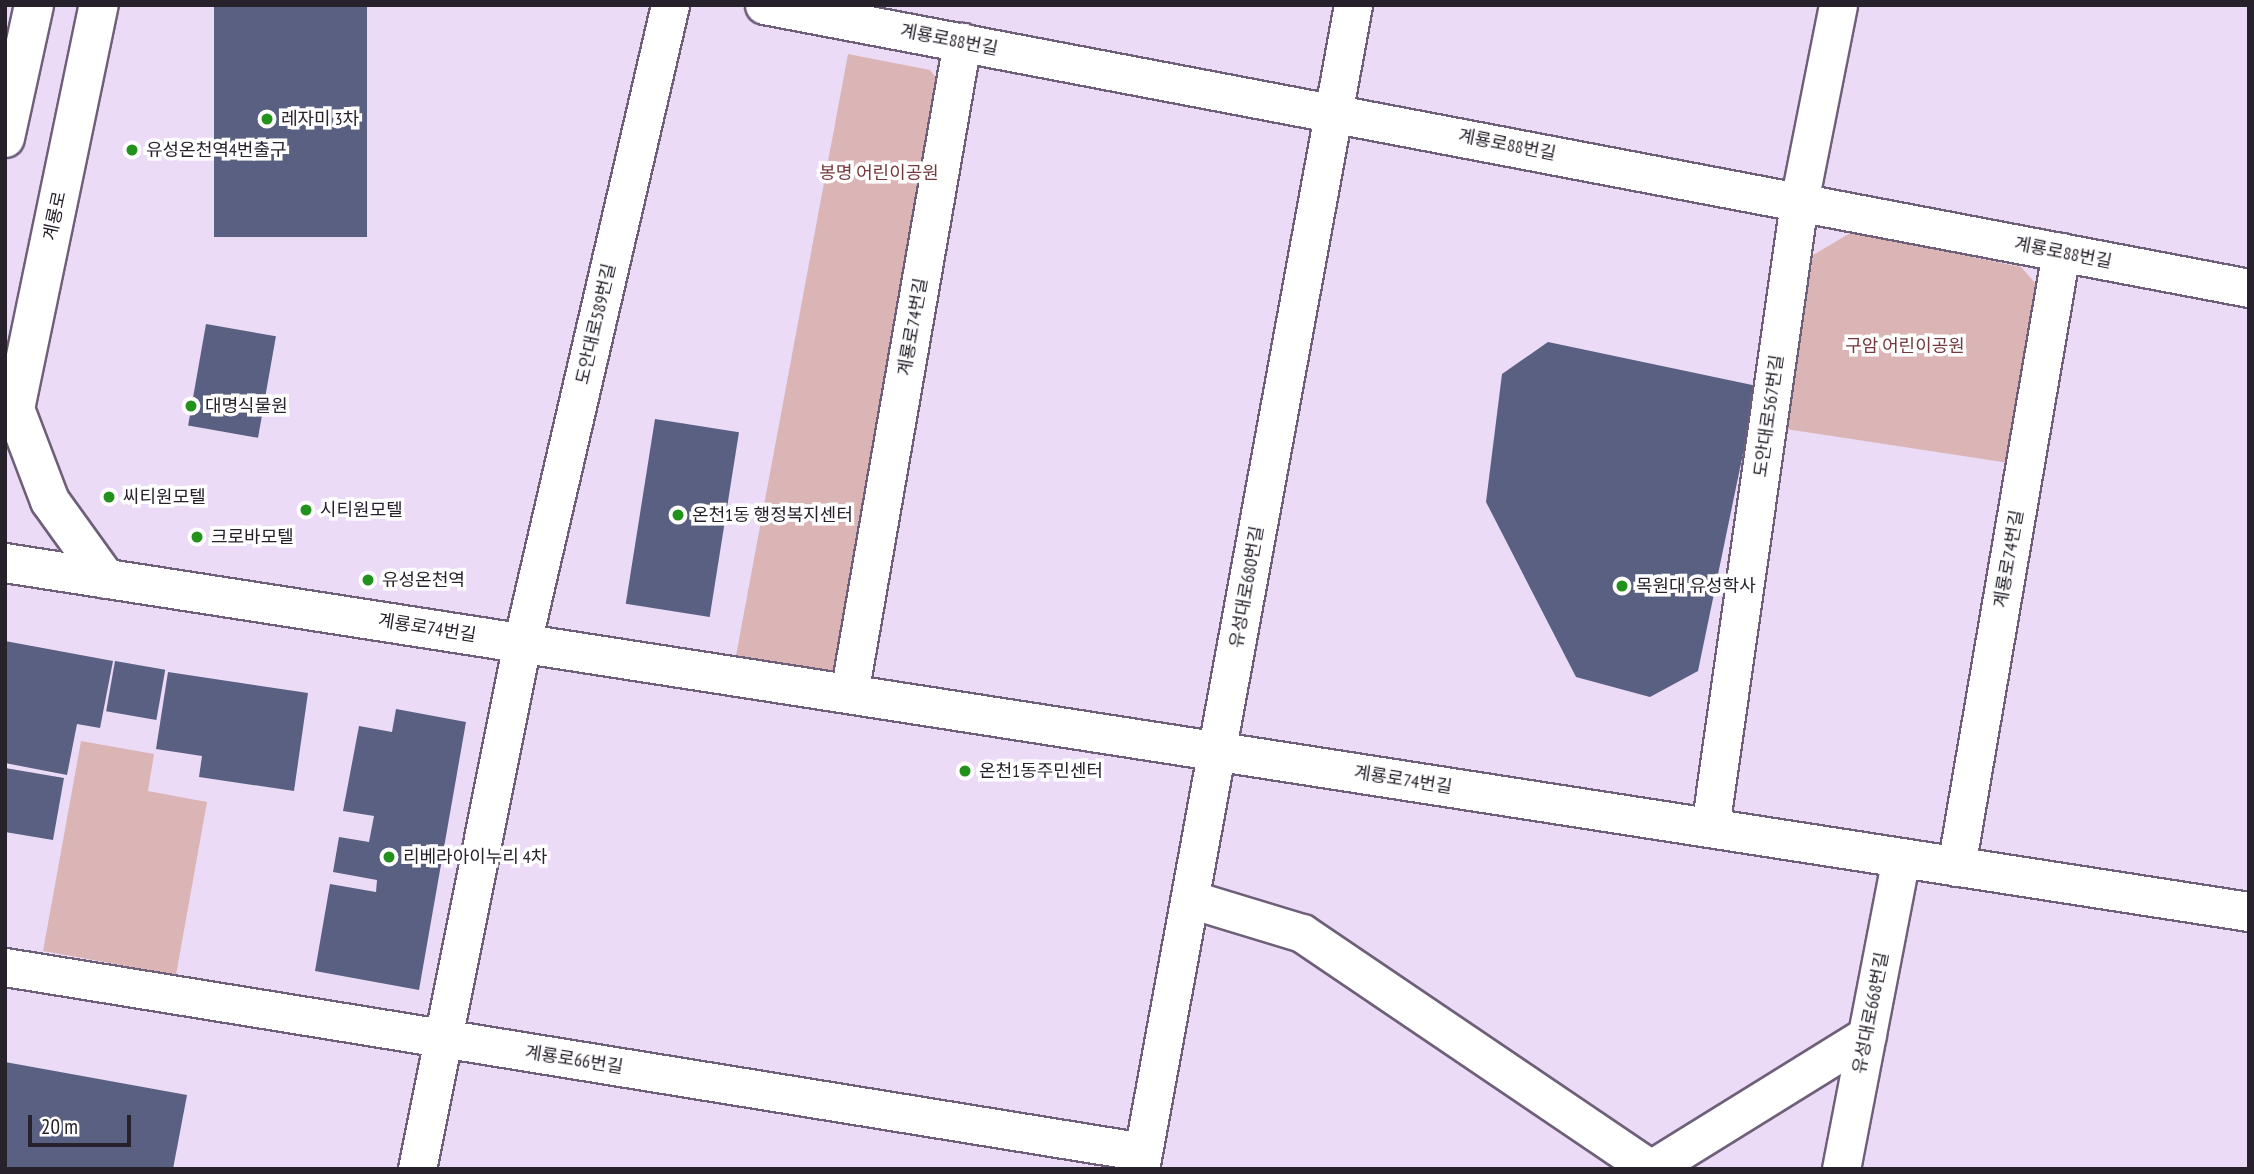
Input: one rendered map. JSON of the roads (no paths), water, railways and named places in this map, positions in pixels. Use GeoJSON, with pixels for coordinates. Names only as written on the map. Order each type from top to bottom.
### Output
{"type":"FeatureCollection","features":[{"type":"Feature","properties":{"kind":"street"},"geometry":{"type":"LineString","coordinates":[[5,138],[34,5]]}},
{"type":"Feature","properties":{"kind":"street","name":"계룡로"},"geometry":{"type":"LineString","coordinates":[[10,416],[99,5]]}},
{"type":"Feature","properties":{"kind":"street","name":"도안대로589번길"},"geometry":{"type":"LineString","coordinates":[[417,1169],[522,643],[670,5]]}},
{"type":"Feature","properties":{"kind":"street","name":"계룡로88번길"},"geometry":{"type":"LineString","coordinates":[[764,5],[2249,288]]}},
{"type":"Feature","properties":{"kind":"street","name":"유성대로680번길"},"geometry":{"type":"LineString","coordinates":[[1142,1161],[1353,5]]}},
{"type":"Feature","properties":{"kind":"street","name":"도안대로567번길"},"geometry":{"type":"LineString","coordinates":[[1710,828],[1799,202],[1838,5]]}},
{"type":"Feature","properties":{"kind":"street","name":"계룡로74번길"},"geometry":{"type":"LineString","coordinates":[[849,694],[962,42]]}},
{"type":"Feature","properties":{"kind":"street","name":"계룡로74번길"},"geometry":{"type":"LineString","coordinates":[[1956,867],[2061,252]]}},
{"type":"Feature","properties":{"kind":"street"},"geometry":{"type":"LineString","coordinates":[[10,416],[51,501],[106,579]]}},
{"type":"Feature","properties":{"kind":"street","name":"계룡로74번길"},"geometry":{"type":"LineString","coordinates":[[5,564],[2249,912]]}},
{"type":"Feature","properties":{"kind":"street","name":"유성대로668번길"},"geometry":{"type":"LineString","coordinates":[[1841,1169],[1900,858]]}},
{"type":"Feature","properties":{"kind":"street"},"geometry":{"type":"LineString","coordinates":[[1190,899],[1302,933],[1651,1169],[1867,1035]]}},
{"type":"Feature","properties":{"kind":"street","name":"계룡로66번길"},"geometry":{"type":"LineString","coordinates":[[5,967],[442,1038],[1142,1161]]}},
{"type":"Feature","properties":{"kind":"place","name":"레자미 3차"},"geometry":{"type":"Point","coordinates":[267,119]}},
{"type":"Feature","properties":{"kind":"place","name":"유성온천역4번출구"},"geometry":{"type":"Point","coordinates":[132,150]}},
{"type":"Feature","properties":{"kind":"place","name":"대명식물원"},"geometry":{"type":"Point","coordinates":[191,406]}},
{"type":"Feature","properties":{"kind":"place","name":"씨티원모텔"},"geometry":{"type":"Point","coordinates":[109,497]}},
{"type":"Feature","properties":{"kind":"place","name":"시티원모텔"},"geometry":{"type":"Point","coordinates":[306,510]}},
{"type":"Feature","properties":{"kind":"place","name":"온천1동 행정복지센터"},"geometry":{"type":"Point","coordinates":[678,515]}},
{"type":"Feature","properties":{"kind":"place","name":"크로바모텔"},"geometry":{"type":"Point","coordinates":[197,537]}},
{"type":"Feature","properties":{"kind":"place","name":"유성온천역"},"geometry":{"type":"Point","coordinates":[368,580]}},
{"type":"Feature","properties":{"kind":"place","name":"목원대 유성학사"},"geometry":{"type":"Point","coordinates":[1622,586]}},
{"type":"Feature","properties":{"kind":"place","name":"온천1동주민센터"},"geometry":{"type":"Point","coordinates":[965,771]}},
{"type":"Feature","properties":{"kind":"place","name":"리베라아이누리 4차"},"geometry":{"type":"Point","coordinates":[389,857]}},
{"type":"Feature","properties":{"kind":"park label","name":"봉명 어린이공원"},"geometry":{"type":"Point","coordinates":[879,173]}},
{"type":"Feature","properties":{"kind":"park label","name":"구암 어린이공원"},"geometry":{"type":"Point","coordinates":[1905,346]}}]}
